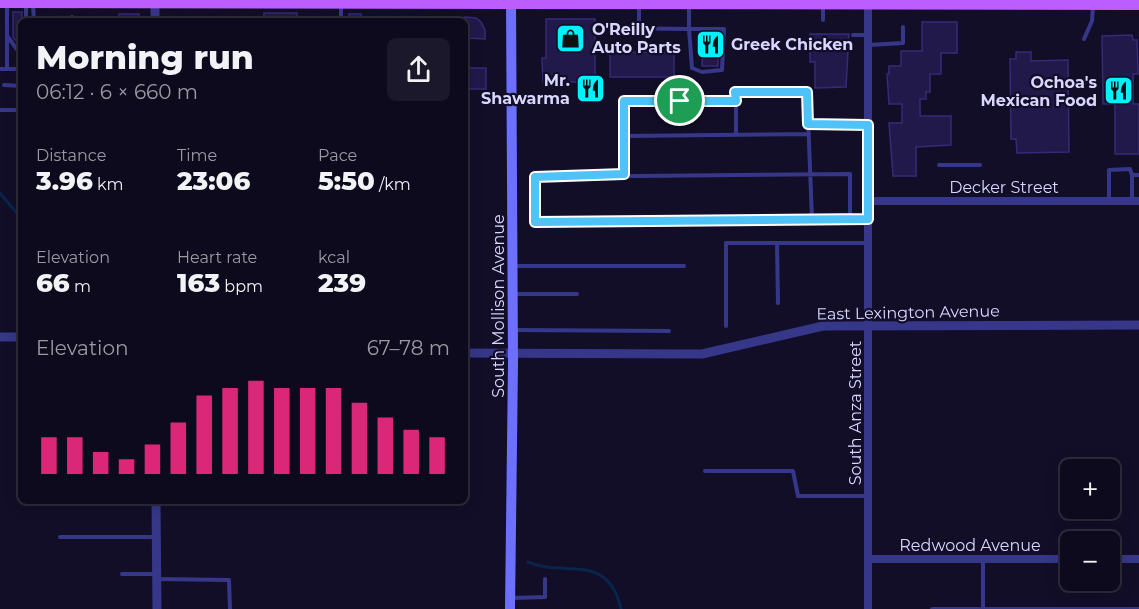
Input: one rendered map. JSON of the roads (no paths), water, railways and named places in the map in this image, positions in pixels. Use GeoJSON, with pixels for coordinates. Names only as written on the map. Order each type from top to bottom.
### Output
{"type":"FeatureCollection","features":[{"type":"Feature","properties":{"kind":"main road"},"geometry":{"type":"LineString","coordinates":[[4,2],[510,1],[1139,4]]}},
{"type":"Feature","properties":{"kind":"main road","name":"South Mollison Avenue"},"geometry":{"type":"LineString","coordinates":[[510,1],[513,266],[511,603]]}},
{"type":"Feature","properties":{"kind":"street"},"geometry":{"type":"LineString","coordinates":[[154,2],[154,18]]}},
{"type":"Feature","properties":{"kind":"street","name":"South Anza Street"},"geometry":{"type":"LineString","coordinates":[[868,2],[868,609]]}},
{"type":"Feature","properties":{"kind":"street","name":"Decker Street"},"geometry":{"type":"LineString","coordinates":[[868,201],[1136,201]]}},
{"type":"Feature","properties":{"kind":"street","name":"East Lexington Avenue"},"geometry":{"type":"LineString","coordinates":[[468,353],[702,354],[823,326],[1139,325]]}},
{"type":"Feature","properties":{"kind":"street"},"geometry":{"type":"LineString","coordinates":[[0,337],[18,337]]}},
{"type":"Feature","properties":{"kind":"street"},"geometry":{"type":"LineString","coordinates":[[156,504],[157,609]]}},
{"type":"Feature","properties":{"kind":"street","name":"Redwood Avenue"},"geometry":{"type":"LineString","coordinates":[[868,559],[1060,559]]}},
{"type":"Feature","properties":{"kind":"street"},"geometry":{"type":"LineString","coordinates":[[1120,559],[1139,559]]}},
{"type":"Feature","properties":{"kind":"lane"},"geometry":{"type":"LineString","coordinates":[[4,2],[7,69]]}},
{"type":"Feature","properties":{"kind":"lane"},"geometry":{"type":"LineString","coordinates":[[26,18],[29,2]]}},
{"type":"Feature","properties":{"kind":"lane"},"geometry":{"type":"LineString","coordinates":[[29,2],[33,18]]}},
{"type":"Feature","properties":{"kind":"lane"},"geometry":{"type":"LineString","coordinates":[[341,3],[341,18]]}},
{"type":"Feature","properties":{"kind":"lane"},"geometry":{"type":"LineString","coordinates":[[639,3],[639,29]]}},
{"type":"Feature","properties":{"kind":"lane"},"geometry":{"type":"LineString","coordinates":[[608,28],[639,29],[689,29],[724,29],[722,70],[696,71],[689,59],[689,29],[689,3]]}},
{"type":"Feature","properties":{"kind":"lane"},"geometry":{"type":"LineString","coordinates":[[823,20],[824,4]]}},
{"type":"Feature","properties":{"kind":"lane"},"geometry":{"type":"LineString","coordinates":[[1084,39],[1092,21],[1094,4]]}},
{"type":"Feature","properties":{"kind":"lane"},"geometry":{"type":"LineString","coordinates":[[868,45],[903,43],[903,27]]}},
{"type":"Feature","properties":{"kind":"lane"},"geometry":{"type":"LineString","coordinates":[[853,35],[868,35]]}},
{"type":"Feature","properties":{"kind":"lane"},"geometry":{"type":"LineString","coordinates":[[7,36],[18,51]]}},
{"type":"Feature","properties":{"kind":"lane"},"geometry":{"type":"LineString","coordinates":[[0,69],[18,69]]}},
{"type":"Feature","properties":{"kind":"lane"},"geometry":{"type":"LineString","coordinates":[[4,85],[18,86]]}},
{"type":"Feature","properties":{"kind":"lane"},"geometry":{"type":"LineString","coordinates":[[736,135],[735,92],[807,92],[812,219]]}},
{"type":"Feature","properties":{"kind":"lane"},"geometry":{"type":"LineString","coordinates":[[512,101],[539,101]]}},
{"type":"Feature","properties":{"kind":"lane"},"geometry":{"type":"LineString","coordinates":[[624,174],[624,101],[736,101]]}},
{"type":"Feature","properties":{"kind":"lane"},"geometry":{"type":"LineString","coordinates":[[0,110],[18,110]]}},
{"type":"Feature","properties":{"kind":"lane"},"geometry":{"type":"LineString","coordinates":[[808,124],[868,125]]}},
{"type":"Feature","properties":{"kind":"lane"},"geometry":{"type":"LineString","coordinates":[[624,136],[808,134]]}},
{"type":"Feature","properties":{"kind":"lane"},"geometry":{"type":"LineString","coordinates":[[939,165],[980,165]]}},
{"type":"Feature","properties":{"kind":"lane"},"geometry":{"type":"LineString","coordinates":[[1108,201],[1109,170],[1130,169],[1136,201]]}},
{"type":"Feature","properties":{"kind":"lane"},"geometry":{"type":"LineString","coordinates":[[850,219],[850,174],[624,174],[535,177],[535,222],[868,219]]}},
{"type":"Feature","properties":{"kind":"lane"},"geometry":{"type":"LineString","coordinates":[[1132,175],[1139,175]]}},
{"type":"Feature","properties":{"kind":"lane"},"geometry":{"type":"LineString","coordinates":[[726,326],[726,243],[868,243]]}},
{"type":"Feature","properties":{"kind":"lane"},"geometry":{"type":"LineString","coordinates":[[777,243],[778,303]]}},
{"type":"Feature","properties":{"kind":"lane"},"geometry":{"type":"LineString","coordinates":[[513,266],[684,266]]}},
{"type":"Feature","properties":{"kind":"lane"},"geometry":{"type":"LineString","coordinates":[[513,294],[577,294]]}},
{"type":"Feature","properties":{"kind":"lane"},"geometry":{"type":"LineString","coordinates":[[513,330],[669,331]]}},
{"type":"Feature","properties":{"kind":"lane"},"geometry":{"type":"LineString","coordinates":[[705,471],[793,471],[798,495],[868,496]]}},
{"type":"Feature","properties":{"kind":"lane"},"geometry":{"type":"LineString","coordinates":[[60,537],[156,537]]}},
{"type":"Feature","properties":{"kind":"lane"},"geometry":{"type":"LineString","coordinates":[[983,559],[983,609]]}},
{"type":"Feature","properties":{"kind":"lane"},"geometry":{"type":"LineString","coordinates":[[122,574],[229,580],[230,609]]}},
{"type":"Feature","properties":{"kind":"lane"},"geometry":{"type":"LineString","coordinates":[[511,603],[545,597],[545,579]]}},
{"type":"Feature","properties":{"kind":"lane"},"geometry":{"type":"LineString","coordinates":[[932,609],[1139,609]]}},
{"type":"Feature","properties":{"kind":"waterway"},"geometry":{"type":"LineString","coordinates":[[0,193],[18,214]]}},
{"type":"Feature","properties":{"kind":"waterway"},"geometry":{"type":"LineString","coordinates":[[528,562],[596,573],[606,579],[615,591],[621,609]]}},
{"type":"Feature","properties":{"kind":"place","name":"O'Reilly Auto Parts"},"geometry":{"type":"Point","coordinates":[571,38]}},
{"type":"Feature","properties":{"kind":"place","name":"Greek Chicken"},"geometry":{"type":"Point","coordinates":[710,44]}},
{"type":"Feature","properties":{"kind":"place","name":"Mr. Shawarma"},"geometry":{"type":"Point","coordinates":[591,89]}},
{"type":"Feature","properties":{"kind":"place","name":"Ochoa's Mexican Food"},"geometry":{"type":"Point","coordinates":[1118,91]}}]}
